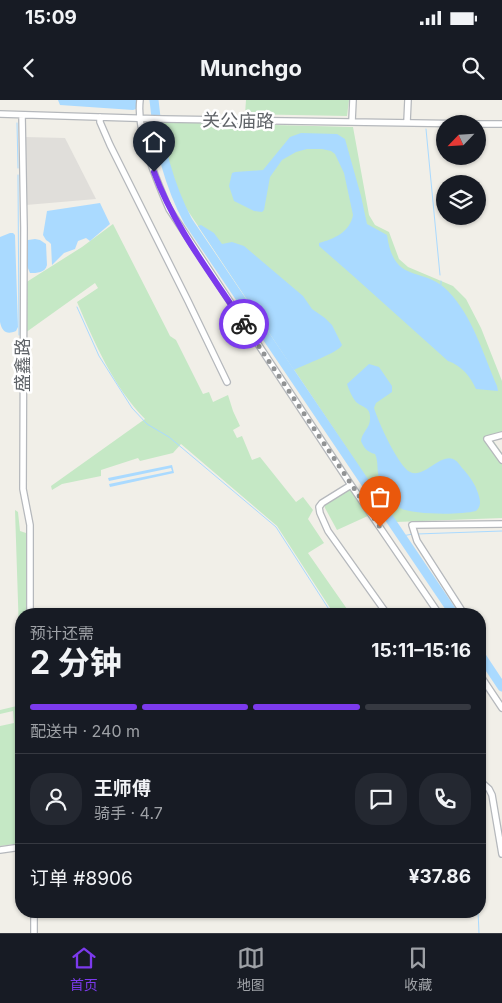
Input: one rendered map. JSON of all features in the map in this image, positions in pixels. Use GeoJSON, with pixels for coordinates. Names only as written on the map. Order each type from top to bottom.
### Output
{"type":"FeatureCollection","features":[{"type":"Feature","properties":{"kind":"street"},"geometry":{"type":"LineString","coordinates":[[140,100],[141,118],[154,172],[169,209],[351,485],[435,608]]}},
{"type":"Feature","properties":{"kind":"street"},"geometry":{"type":"LineString","coordinates":[[352,121],[353,100]]}},
{"type":"Feature","properties":{"kind":"street"},"geometry":{"type":"LineString","coordinates":[[407,122],[408,100]]}},
{"type":"Feature","properties":{"kind":"street","name":"关公庙路"},"geometry":{"type":"LineString","coordinates":[[0,114],[100,118],[436,123]]}},
{"type":"Feature","properties":{"kind":"street","name":"盛鑫路"},"geometry":{"type":"LineString","coordinates":[[22,115],[24,228],[23,489],[30,525],[30,608]]}},
{"type":"Feature","properties":{"kind":"street"},"geometry":{"type":"LineString","coordinates":[[100,118],[110,145],[227,382]]}},
{"type":"Feature","properties":{"kind":"street","name":"关公庙路"},"geometry":{"type":"LineString","coordinates":[[486,124],[502,124]]}},
{"type":"Feature","properties":{"kind":"street"},"geometry":{"type":"LineString","coordinates":[[502,435],[487,439],[502,460]]}},
{"type":"Feature","properties":{"kind":"street"},"geometry":{"type":"LineString","coordinates":[[351,485],[322,503],[319,507],[320,513],[328,531],[383,608]]}},
{"type":"Feature","properties":{"kind":"street"},"geometry":{"type":"LineString","coordinates":[[460,608],[414,534],[412,525],[502,524]]}},
{"type":"Feature","properties":{"kind":"street"},"geometry":{"type":"LineString","coordinates":[[486,684],[502,708]]}},
{"type":"Feature","properties":{"kind":"street"},"geometry":{"type":"LineString","coordinates":[[486,787],[492,795],[502,854]]}},
{"type":"Feature","properties":{"kind":"street"},"geometry":{"type":"LineString","coordinates":[[0,850],[15,848]]}},
{"type":"Feature","properties":{"kind":"street"},"geometry":{"type":"LineString","coordinates":[[34,918],[34,933]]}},
{"type":"Feature","properties":{"kind":"shaded area"},"geometry":{"type":"Polygon","coordinates":[[[25,137],[65,138],[96,199],[26,205],[25,137]]]}},
{"type":"Feature","properties":{"kind":"green space"},"geometry":{"type":"Polygon","coordinates":[[[246,100],[349,100],[347,116],[245,114],[246,100]]]}},
{"type":"Feature","properties":{"kind":"green space"},"geometry":{"type":"Polygon","coordinates":[[[160,122],[353,127],[369,215],[375,225],[389,232],[399,259],[408,267],[453,286],[466,299],[481,328],[502,381],[502,433],[490,436],[502,453],[502,518],[396,522],[186,208],[172,177],[165,155],[160,122]]]}},
{"type":"Feature","properties":{"kind":"green space"},"geometry":{"type":"Polygon","coordinates":[[[113,224],[170,336],[176,340],[203,394],[209,392],[213,402],[228,395],[240,426],[233,430],[237,438],[242,436],[252,460],[260,457],[296,502],[303,497],[313,510],[308,519],[324,543],[308,553],[346,608],[330,608],[277,526],[181,444],[173,453],[140,461],[138,458],[101,470],[101,476],[62,484],[52,490],[51,486],[145,419],[114,379],[77,302],[98,288],[95,283],[25,333],[25,283],[82,247],[113,224]]]}},
{"type":"Feature","properties":{"kind":"green space"},"geometry":{"type":"Polygon","coordinates":[[[351,487],[370,515],[337,530],[324,504],[351,487]]]}},
{"type":"Feature","properties":{"kind":"green space"},"geometry":{"type":"Polygon","coordinates":[[[15,510],[18,512],[20,531],[26,533],[27,608],[18,608],[15,510]]]}},
{"type":"Feature","properties":{"kind":"green space"},"geometry":{"type":"Polygon","coordinates":[[[15,706],[15,844],[0,846],[0,726],[14,723],[13,711],[0,714],[0,710],[15,706]]]}},
{"type":"Feature","properties":{"kind":"water"},"geometry":{"type":"Polygon","coordinates":[[[58,100],[137,100],[136,109],[133,110],[60,105],[58,100]]]}},
{"type":"Feature","properties":{"kind":"water"},"geometry":{"type":"Polygon","coordinates":[[[301,133],[337,134],[345,139],[367,224],[387,235],[396,262],[403,268],[438,283],[457,301],[477,336],[498,391],[476,389],[461,369],[448,361],[319,246],[319,243],[336,237],[345,230],[349,226],[353,215],[344,173],[335,154],[331,151],[307,149],[296,152],[282,160],[270,177],[264,210],[262,212],[254,211],[234,201],[229,186],[232,173],[263,170],[290,137],[301,133]]]}},
{"type":"Feature","properties":{"kind":"water"},"geometry":{"type":"Polygon","coordinates":[[[100,203],[110,224],[90,241],[86,238],[78,241],[75,249],[64,253],[52,265],[51,244],[43,235],[47,211],[100,203]]]}},
{"type":"Feature","properties":{"kind":"water"},"geometry":{"type":"Polygon","coordinates":[[[201,225],[214,233],[222,244],[232,242],[244,246],[303,296],[312,309],[332,325],[342,345],[328,355],[294,370],[198,226],[201,225]]]}},
{"type":"Feature","properties":{"kind":"water"},"geometry":{"type":"Polygon","coordinates":[[[10,233],[15,235],[18,327],[16,331],[8,333],[2,328],[0,322],[0,237],[10,233]]]}},
{"type":"Feature","properties":{"kind":"water"},"geometry":{"type":"Polygon","coordinates":[[[35,239],[46,244],[47,265],[43,271],[30,273],[27,266],[28,240],[35,239]]]}},
{"type":"Feature","properties":{"kind":"water"},"geometry":{"type":"Polygon","coordinates":[[[369,364],[379,367],[392,386],[392,392],[376,403],[374,408],[394,453],[405,468],[415,473],[426,470],[448,458],[458,462],[477,490],[480,502],[476,511],[449,514],[415,512],[400,508],[391,499],[379,477],[375,454],[366,449],[361,441],[370,422],[369,412],[356,402],[347,384],[369,364]]]}},
{"type":"Feature","properties":{"kind":"water"},"geometry":{"type":"Polygon","coordinates":[[[172,465],[174,473],[110,487],[109,484],[172,471],[171,468],[109,481],[108,478],[172,465]]]}},
{"type":"Feature","properties":{"kind":"waterway"},"geometry":{"type":"LineString","coordinates":[[154,100],[158,132],[165,162],[175,192],[188,221],[450,608]]}},
{"type":"Feature","properties":{"kind":"waterway"},"geometry":{"type":"LineString","coordinates":[[17,123],[18,168]]}},
{"type":"Feature","properties":{"kind":"waterway"},"geometry":{"type":"LineString","coordinates":[[426,129],[440,275]]}},
{"type":"Feature","properties":{"kind":"waterway"},"geometry":{"type":"LineString","coordinates":[[18,175],[19,335]]}},
{"type":"Feature","properties":{"kind":"waterway"},"geometry":{"type":"LineString","coordinates":[[77,307],[99,356],[132,408],[147,424],[169,437],[276,527],[328,608]]}},
{"type":"Feature","properties":{"kind":"waterway"},"geometry":{"type":"LineString","coordinates":[[417,534],[502,531]]}},
{"type":"Feature","properties":{"kind":"waterway"},"geometry":{"type":"LineString","coordinates":[[402,536],[413,534]]}},
{"type":"Feature","properties":{"kind":"waterway"},"geometry":{"type":"LineString","coordinates":[[486,663],[502,687]]}},
{"type":"Feature","properties":{"kind":"waterway"},"geometry":{"type":"LineString","coordinates":[[478,918],[479,933]]}},
{"type":"Feature","properties":{"kind":"way so far"},"geometry":{"type":"LineString","coordinates":[[244,324],[380,527]]}},
{"type":"Feature","properties":{"kind":"route"},"geometry":{"type":"LineString","coordinates":[[154,172],[169,209],[179,226],[244,324]]}}]}
